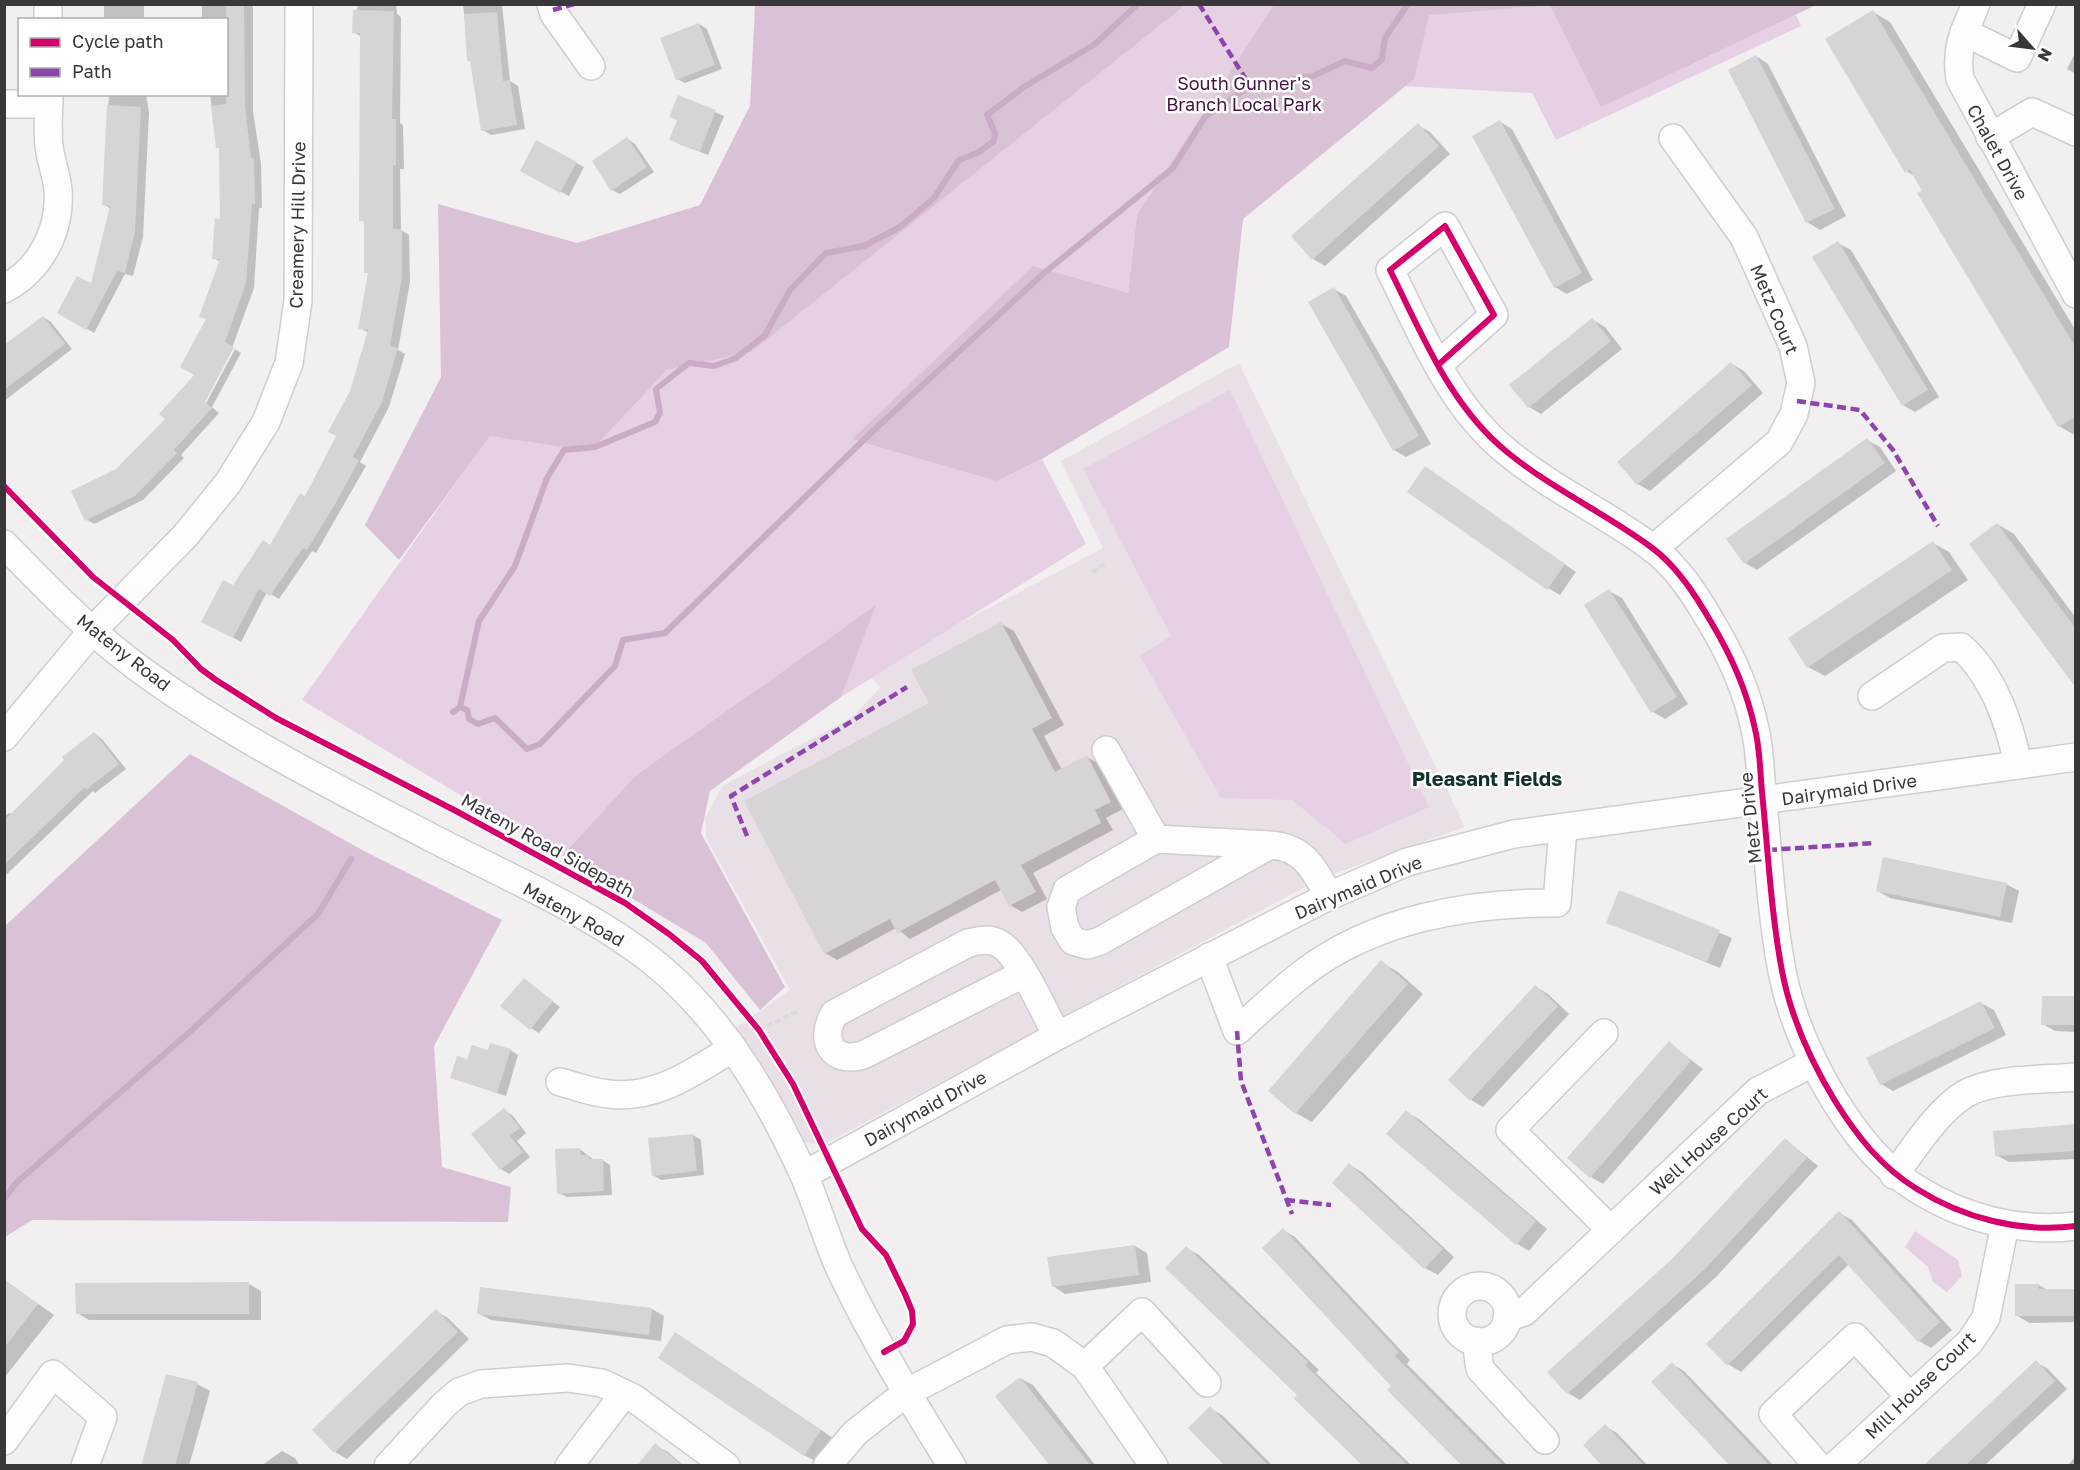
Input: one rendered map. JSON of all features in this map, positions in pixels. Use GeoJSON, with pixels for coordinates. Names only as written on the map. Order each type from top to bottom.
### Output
{"type":"FeatureCollection","features":[{"type":"Feature","properties":{"kind":"street","name":"Creamery Hill Drive"},"geometry":{"type":"LineString","coordinates":[[4,737],[93,630],[185,536],[228,483],[266,422],[289,363],[298,301],[299,4]]}},
{"type":"Feature","properties":{"kind":"street"},"geometry":{"type":"LineString","coordinates":[[551,4],[554,14],[591,66]]}},
{"type":"Feature","properties":{"kind":"street","name":"Chalet Drive"},"geometry":{"type":"LineString","coordinates":[[1976,4],[1956,58],[1960,79],[1990,137],[2068,261],[2076,294]]}},
{"type":"Feature","properties":{"kind":"street"},"geometry":{"type":"LineString","coordinates":[[1964,32],[2017,58],[2042,4]]}},
{"type":"Feature","properties":{"kind":"street"},"geometry":{"type":"LineString","coordinates":[[4,104],[49,99],[49,146],[58,190],[57,216],[50,241],[38,262],[19,282],[4,289]]}},
{"type":"Feature","properties":{"kind":"street"},"geometry":{"type":"LineString","coordinates":[[1990,137],[2032,112],[2076,132]]}},
{"type":"Feature","properties":{"kind":"street","name":"Metz Court"},"geometry":{"type":"LineString","coordinates":[[1653,549],[1695,511],[1742,476],[1779,441],[1794,414],[1801,383],[1793,346],[1744,237],[1673,138]]}},
{"type":"Feature","properties":{"kind":"street","name":"Metz Drive"},"geometry":{"type":"LineString","coordinates":[[1438,365],[1494,315],[1445,226],[1390,270],[1438,365],[1448,383],[1476,421],[1506,452],[1571,498],[1653,549],[1686,582],[1734,664],[1755,730],[1782,970],[1793,1016],[1812,1063],[1855,1133],[1894,1175],[1943,1206],[2005,1225],[2056,1228],[2076,1226]]}},
{"type":"Feature","properties":{"kind":"street","name":"Mateny Road"},"geometry":{"type":"LineString","coordinates":[[4,544],[61,602],[140,669],[215,718],[345,792],[618,935],[671,978],[733,1048],[773,1113],[804,1175],[840,1268],[906,1393],[952,1466]]}},
{"type":"Feature","properties":{"kind":"street"},"geometry":{"type":"LineString","coordinates":[[1872,696],[1943,648],[1961,647],[1975,660],[2011,729],[2018,765]]}},
{"type":"Feature","properties":{"kind":"street"},"geometry":{"type":"LineString","coordinates":[[1106,750],[1156,839]]}},
{"type":"Feature","properties":{"kind":"street","name":"Dairymaid Drive"},"geometry":{"type":"LineString","coordinates":[[804,1175],[1057,1036],[1209,957],[1329,896],[1407,862],[1514,834],[2076,757]]}},
{"type":"Feature","properties":{"kind":"street"},"geometry":{"type":"LineString","coordinates":[[1209,957],[1237,1031],[1303,973],[1355,942],[1395,926],[1500,905],[1557,903],[1563,828]]}},
{"type":"Feature","properties":{"kind":"street"},"geometry":{"type":"LineString","coordinates":[[1270,845],[1114,934],[1087,945],[1073,941],[1065,928],[1061,907],[1067,890],[1156,839],[1270,845],[1284,846],[1300,852],[1312,864],[1329,896]]}},
{"type":"Feature","properties":{"kind":"street"},"geometry":{"type":"LineString","coordinates":[[1023,974],[863,1055],[849,1059],[836,1053],[828,1043],[827,1026],[834,1014],[968,943],[983,939],[999,943],[1012,953],[1057,1036]]}},
{"type":"Feature","properties":{"kind":"street"},"geometry":{"type":"LineString","coordinates":[[1604,1033],[1510,1130],[1611,1230]]}},
{"type":"Feature","properties":{"kind":"street"},"geometry":{"type":"LineString","coordinates":[[560,1082],[610,1095],[640,1093],[662,1088],[684,1078],[733,1048]]}},
{"type":"Feature","properties":{"kind":"street","name":"Well House Court"},"geometry":{"type":"LineString","coordinates":[[1476,1341],[1486,1341],[1496,1336],[1504,1328],[1507,1318],[1524,1312],[1758,1091],[1812,1063]]}},
{"type":"Feature","properties":{"kind":"street"},"geometry":{"type":"LineString","coordinates":[[1894,1175],[1945,1110],[1966,1093],[1996,1084],[2076,1077]]}},
{"type":"Feature","properties":{"kind":"street","name":"Mill House Court"},"geometry":{"type":"LineString","coordinates":[[1835,1466],[1970,1342],[1986,1318],[2005,1225]]}},
{"type":"Feature","properties":{"kind":"street"},"geometry":{"type":"LineString","coordinates":[[1507,1318],[1502,1297],[1494,1289],[1484,1286],[1463,1291],[1452,1310],[1452,1321],[1457,1331],[1476,1341],[1480,1369],[1545,1440]]}},
{"type":"Feature","properties":{"kind":"street"},"geometry":{"type":"LineString","coordinates":[[1085,1366],[1142,1312],[1207,1383]]}},
{"type":"Feature","properties":{"kind":"street"},"geometry":{"type":"LineString","coordinates":[[827,1466],[855,1433],[906,1393],[1007,1340],[1032,1337],[1053,1343],[1085,1366],[1154,1466]]}},
{"type":"Feature","properties":{"kind":"street"},"geometry":{"type":"LineString","coordinates":[[1818,1466],[1773,1414],[1855,1337],[1910,1397]]}},
{"type":"Feature","properties":{"kind":"street"},"geometry":{"type":"LineString","coordinates":[[4,1441],[53,1374],[103,1417],[85,1466]]}},
{"type":"Feature","properties":{"kind":"street"},"geometry":{"type":"LineString","coordinates":[[388,1466],[444,1405],[459,1392],[481,1384],[568,1378],[603,1383],[635,1399],[726,1466]]}},
{"type":"Feature","properties":{"kind":"street"},"geometry":{"type":"LineString","coordinates":[[568,1466],[624,1394]]}},
{"type":"Feature","properties":{"kind":"path"},"geometry":{"type":"LineString","coordinates":[[1092,572],[1107,563]]}},
{"type":"Feature","properties":{"kind":"path"},"geometry":{"type":"LineString","coordinates":[[759,1030],[798,1011]]}},
{"type":"Feature","properties":{"kind":"path"},"geometry":{"type":"LineString","coordinates":[[752,1022],[765,1039]]}},
{"type":"Feature","properties":{"kind":"shaded area"},"geometry":{"type":"Polygon","coordinates":[[[1239,363],[1465,827],[1320,879],[823,1145],[802,1142],[731,1031],[790,990],[706,838],[705,818],[722,786],[851,718],[880,688],[867,672],[1103,548],[1061,461],[1239,363]]]}},
{"type":"Feature","properties":{"kind":"green space","name":"South Gunner's Branch Local Park"},"geometry":{"type":"Polygon","coordinates":[[[1791,4],[1801,26],[1556,140],[1532,93],[1402,86],[1137,215],[1128,293],[997,481],[1042,459],[1086,544],[841,697],[875,606],[635,776],[562,856],[302,700],[490,435],[591,451],[667,370],[751,352],[1099,5],[1791,4]]]}},
{"type":"Feature","properties":{"kind":"green space"},"geometry":{"type":"Polygon","coordinates":[[[755,5],[1185,5],[751,352],[667,370],[591,451],[490,436],[399,560],[365,525],[441,377],[438,204],[577,243],[700,205],[750,106],[755,5]]]}},
{"type":"Feature","properties":{"kind":"green space","name":"South Gunner's Branch Local Park"},"geometry":{"type":"Polygon","coordinates":[[[1274,5],[1550,5],[1429,15],[1414,79],[1243,219],[1229,347],[1042,459],[997,481],[852,439],[1033,266],[1128,293],[1137,215],[1274,5]]]}},
{"type":"Feature","properties":{"kind":"green space"},"geometry":{"type":"Polygon","coordinates":[[[1550,5],[1816,5],[1601,107],[1550,5]]]}},
{"type":"Feature","properties":{"kind":"green space"},"geometry":{"type":"Polygon","coordinates":[[[1230,390],[1429,807],[1346,844],[1292,800],[1221,798],[1140,656],[1171,636],[1083,469],[1230,390]]]}},
{"type":"Feature","properties":{"kind":"green space"},"geometry":{"type":"Polygon","coordinates":[[[876,605],[841,697],[710,791],[701,833],[785,987],[760,1010],[706,943],[562,856],[635,776],[876,605]]]}},
{"type":"Feature","properties":{"kind":"green space"},"geometry":{"type":"Polygon","coordinates":[[[190,754],[364,851],[502,920],[434,1046],[442,1167],[511,1187],[508,1222],[32,1220],[5,1237],[5,926],[190,754]]]}},
{"type":"Feature","properties":{"kind":"green space"},"geometry":{"type":"Polygon","coordinates":[[[1915,1231],[1958,1260],[1962,1276],[1947,1292],[1933,1282],[1928,1267],[1905,1247],[1915,1231]]]}},
{"type":"Feature","properties":{"kind":"building"},"geometry":{"type":"Polygon","coordinates":[[[226,4],[244,4],[245,106],[251,158],[254,158],[255,204],[252,204],[246,283],[225,342],[234,347],[205,402],[212,408],[174,450],[177,453],[135,496],[85,521],[71,491],[116,469],[165,419],[159,414],[194,375],[180,367],[206,319],[199,317],[220,259],[212,259],[215,218],[220,219],[219,148],[216,148],[211,106],[226,104],[226,96],[228,96],[228,18],[226,18],[226,4]]]}},
{"type":"Feature","properties":{"kind":"building"},"geometry":{"type":"Polygon","coordinates":[[[353,10],[394,11],[392,119],[396,119],[396,165],[393,165],[393,229],[402,229],[402,277],[390,346],[398,348],[382,402],[353,457],[359,460],[337,501],[307,550],[303,548],[270,596],[259,589],[233,638],[201,622],[223,580],[233,585],[263,540],[270,545],[300,493],[305,496],[336,436],[328,432],[350,391],[368,330],[358,329],[368,273],[364,273],[364,221],[359,221],[360,33],[352,33],[353,10]]]}},
{"type":"Feature","properties":{"kind":"building"},"geometry":{"type":"Polygon","coordinates":[[[1873,10],[2076,348],[2076,417],[2058,427],[1917,193],[1922,191],[1910,170],[1905,173],[1825,39],[1873,10]]]}},
{"type":"Feature","properties":{"kind":"building"},"geometry":{"type":"Polygon","coordinates":[[[497,12],[503,81],[510,80],[517,125],[481,131],[470,61],[467,61],[464,14],[497,12]]]}},
{"type":"Feature","properties":{"kind":"building"},"geometry":{"type":"Polygon","coordinates":[[[699,23],[715,65],[676,80],[660,38],[699,23]]]}},
{"type":"Feature","properties":{"kind":"building"},"geometry":{"type":"Polygon","coordinates":[[[1756,55],[1835,209],[1806,223],[1728,70],[1756,55]]]}},
{"type":"Feature","properties":{"kind":"building"},"geometry":{"type":"Polygon","coordinates":[[[678,95],[716,110],[700,152],[669,140],[677,120],[669,117],[678,95]]]}},
{"type":"Feature","properties":{"kind":"building"},"geometry":{"type":"Polygon","coordinates":[[[107,105],[141,107],[135,231],[125,273],[117,271],[86,330],[57,313],[77,276],[91,283],[110,206],[102,205],[107,105]]]}},
{"type":"Feature","properties":{"kind":"building"},"geometry":{"type":"Polygon","coordinates":[[[1500,120],[1582,273],[1554,288],[1472,136],[1500,120]]]}},
{"type":"Feature","properties":{"kind":"building"},"geometry":{"type":"Polygon","coordinates":[[[1418,123],[1439,146],[1312,260],[1291,236],[1418,123]]]}},
{"type":"Feature","properties":{"kind":"building"},"geometry":{"type":"Polygon","coordinates":[[[627,137],[647,167],[611,191],[592,161],[627,137]]]}},
{"type":"Feature","properties":{"kind":"building"},"geometry":{"type":"Polygon","coordinates":[[[536,140],[577,162],[560,193],[520,171],[536,140]]]}},
{"type":"Feature","properties":{"kind":"building"},"geometry":{"type":"Polygon","coordinates":[[[1838,241],[1928,390],[1902,406],[1812,257],[1838,241]]]}},
{"type":"Feature","properties":{"kind":"building"},"geometry":{"type":"Polygon","coordinates":[[[1334,287],[1419,436],[1393,451],[1308,302],[1334,287]]]}},
{"type":"Feature","properties":{"kind":"building"},"geometry":{"type":"Polygon","coordinates":[[[43,316],[65,344],[4,390],[4,345],[43,316]]]}},
{"type":"Feature","properties":{"kind":"building"},"geometry":{"type":"Polygon","coordinates":[[[1592,318],[1611,341],[1528,408],[1509,385],[1592,318]]]}},
{"type":"Feature","properties":{"kind":"building"},"geometry":{"type":"Polygon","coordinates":[[[1731,362],[1752,385],[1637,485],[1617,462],[1731,362]]]}},
{"type":"Feature","properties":{"kind":"building"},"geometry":{"type":"Polygon","coordinates":[[[1867,438],[1885,463],[1744,564],[1726,539],[1867,438]]]}},
{"type":"Feature","properties":{"kind":"building"},"geometry":{"type":"Polygon","coordinates":[[[1425,466],[1565,564],[1547,590],[1407,492],[1425,466]]]}},
{"type":"Feature","properties":{"kind":"building"},"geometry":{"type":"Polygon","coordinates":[[[1997,523],[2076,629],[2076,688],[1969,544],[1997,523]]]}},
{"type":"Feature","properties":{"kind":"building"},"geometry":{"type":"Polygon","coordinates":[[[1933,541],[1952,570],[1807,668],[1788,638],[1933,541]]]}},
{"type":"Feature","properties":{"kind":"building"},"geometry":{"type":"Polygon","coordinates":[[[1609,589],[1677,697],[1651,713],[1584,605],[1609,589]]]}},
{"type":"Feature","properties":{"kind":"building"},"geometry":{"type":"Polygon","coordinates":[[[1001,622],[1052,718],[1032,729],[1055,772],[1087,755],[1111,802],[1095,810],[1101,823],[1021,865],[1036,892],[1009,906],[995,880],[897,933],[890,919],[824,954],[744,801],[929,703],[911,670],[1001,622]]]}},
{"type":"Feature","properties":{"kind":"building"},"geometry":{"type":"Polygon","coordinates":[[[94,732],[119,764],[86,790],[85,787],[4,865],[4,821],[64,760],[62,757],[94,732]]]}},
{"type":"Feature","properties":{"kind":"building"},"geometry":{"type":"Polygon","coordinates":[[[1883,857],[2007,883],[2000,917],[1876,891],[1883,857]]]}},
{"type":"Feature","properties":{"kind":"building"},"geometry":{"type":"Polygon","coordinates":[[[1619,890],[1720,930],[1707,962],[1606,923],[1619,890]]]}},
{"type":"Feature","properties":{"kind":"building"},"geometry":{"type":"Polygon","coordinates":[[[1381,960],[1408,984],[1295,1114],[1268,1091],[1381,960]]]}},
{"type":"Feature","properties":{"kind":"building"},"geometry":{"type":"Polygon","coordinates":[[[524,978],[553,1001],[530,1030],[500,1006],[524,978]]]}},
{"type":"Feature","properties":{"kind":"building"},"geometry":{"type":"Polygon","coordinates":[[[1535,985],[1558,1006],[1470,1101],[1448,1080],[1535,985]]]}},
{"type":"Feature","properties":{"kind":"building"},"geometry":{"type":"Polygon","coordinates":[[[2042,996],[2076,996],[2076,1025],[2041,1025],[2042,996]]]}},
{"type":"Feature","properties":{"kind":"building"},"geometry":{"type":"Polygon","coordinates":[[[1981,1001],[1995,1028],[1880,1085],[1866,1058],[1981,1001]]]}},
{"type":"Feature","properties":{"kind":"building"},"geometry":{"type":"Polygon","coordinates":[[[1669,1041],[1691,1061],[1590,1178],[1567,1158],[1669,1041]]]}},
{"type":"Feature","properties":{"kind":"building"},"geometry":{"type":"Polygon","coordinates":[[[490,1043],[511,1049],[497,1093],[450,1078],[457,1056],[467,1059],[472,1045],[488,1050],[490,1043]]]}},
{"type":"Feature","properties":{"kind":"building"},"geometry":{"type":"Polygon","coordinates":[[[504,1108],[520,1128],[510,1136],[523,1152],[500,1170],[471,1134],[504,1108]]]}},
{"type":"Feature","properties":{"kind":"building"},"geometry":{"type":"Polygon","coordinates":[[[1406,1110],[1536,1221],[1516,1245],[1386,1134],[1406,1110]]]}},
{"type":"Feature","properties":{"kind":"building"},"geometry":{"type":"Polygon","coordinates":[[[2076,1124],[2076,1151],[1995,1156],[1993,1131],[2076,1124]]]}},
{"type":"Feature","properties":{"kind":"building"},"geometry":{"type":"Polygon","coordinates":[[[693,1134],[697,1171],[652,1176],[648,1138],[693,1134]]]}},
{"type":"Feature","properties":{"kind":"building"},"geometry":{"type":"Polygon","coordinates":[[[1785,1138],[1807,1158],[1705,1269],[1567,1394],[1547,1372],[1673,1258],[1785,1138]]]}},
{"type":"Feature","properties":{"kind":"building"},"geometry":{"type":"Polygon","coordinates":[[[580,1148],[581,1155],[588,1155],[589,1159],[603,1159],[604,1191],[557,1194],[555,1149],[580,1148]]]}},
{"type":"Feature","properties":{"kind":"building"},"geometry":{"type":"Polygon","coordinates":[[[1349,1163],[1443,1249],[1424,1269],[1332,1183],[1349,1163]]]}},
{"type":"Feature","properties":{"kind":"building"},"geometry":{"type":"Polygon","coordinates":[[[1839,1211],[1940,1322],[1918,1342],[1839,1255],[1727,1366],[1706,1344],[1839,1211]]]}},
{"type":"Feature","properties":{"kind":"building"},"geometry":{"type":"Polygon","coordinates":[[[1283,1228],[1399,1352],[1395,1356],[1504,1466],[1462,1466],[1387,1390],[1391,1386],[1262,1248],[1283,1228]]]}},
{"type":"Feature","properties":{"kind":"building"},"geometry":{"type":"Polygon","coordinates":[[[1135,1245],[1139,1275],[1052,1287],[1047,1257],[1135,1245]]]}},
{"type":"Feature","properties":{"kind":"building"},"geometry":{"type":"Polygon","coordinates":[[[1186,1246],[1308,1362],[1305,1365],[1409,1466],[1363,1466],[1294,1399],[1297,1395],[1165,1268],[1186,1246]]]}},
{"type":"Feature","properties":{"kind":"building"},"geometry":{"type":"Polygon","coordinates":[[[4,1279],[38,1304],[4,1348],[4,1279]]]}},
{"type":"Feature","properties":{"kind":"building"},"geometry":{"type":"Polygon","coordinates":[[[249,1282],[249,1314],[76,1314],[75,1283],[249,1282]]]}},
{"type":"Feature","properties":{"kind":"building"},"geometry":{"type":"Polygon","coordinates":[[[2015,1284],[2039,1284],[2039,1289],[2076,1289],[2076,1316],[2015,1316],[2015,1284]]]}},
{"type":"Feature","properties":{"kind":"building"},"geometry":{"type":"Polygon","coordinates":[[[480,1287],[652,1308],[649,1335],[477,1314],[480,1287]]]}},
{"type":"Feature","properties":{"kind":"building"},"geometry":{"type":"Polygon","coordinates":[[[436,1309],[458,1332],[334,1453],[312,1430],[436,1309]]]}},
{"type":"Feature","properties":{"kind":"building"},"geometry":{"type":"Polygon","coordinates":[[[675,1332],[821,1430],[804,1456],[658,1358],[675,1332]]]}},
{"type":"Feature","properties":{"kind":"building"},"geometry":{"type":"Polygon","coordinates":[[[2036,1360],[2055,1381],[1965,1466],[1923,1466],[2036,1360]]]}},
{"type":"Feature","properties":{"kind":"building"},"geometry":{"type":"Polygon","coordinates":[[[1672,1362],[1770,1466],[1730,1466],[1651,1382],[1672,1362]]]}},
{"type":"Feature","properties":{"kind":"building"},"geometry":{"type":"Polygon","coordinates":[[[166,1374],[198,1382],[175,1466],[141,1466],[166,1374]]]}},
{"type":"Feature","properties":{"kind":"building"},"geometry":{"type":"Polygon","coordinates":[[[1020,1377],[1091,1466],[1050,1466],[995,1396],[1020,1377]]]}},
{"type":"Feature","properties":{"kind":"building"},"geometry":{"type":"Polygon","coordinates":[[[1210,1406],[1269,1466],[1225,1466],[1188,1428],[1210,1406]]]}},
{"type":"Feature","properties":{"kind":"building"},"geometry":{"type":"Polygon","coordinates":[[[1605,1424],[1645,1466],[1602,1466],[1583,1445],[1605,1424]]]}},
{"type":"Feature","properties":{"kind":"building"},"geometry":{"type":"Polygon","coordinates":[[[655,1443],[683,1466],[637,1466],[655,1443]]]}},
{"type":"Feature","properties":{"kind":"waterway"},"geometry":{"type":"LineString","coordinates":[[453,712],[460,707],[479,621],[515,566],[547,478],[564,450],[595,447],[655,422],[660,413],[656,389],[689,363],[714,366],[736,358],[765,335],[790,290],[826,253],[864,246],[900,227],[934,198],[959,160],[979,152],[994,141],[995,133],[987,115],[1024,87],[1095,44],[1138,4]]}},
{"type":"Feature","properties":{"kind":"waterway"},"geometry":{"type":"LineString","coordinates":[[460,707],[467,710],[469,719],[478,724],[495,718],[527,749],[540,744],[615,666],[623,640],[665,633],[873,431],[1044,273],[1173,168],[1205,117],[1250,86],[1313,76],[1345,61],[1372,68],[1382,59],[1385,38],[1408,4]]}},
{"type":"Feature","properties":{"kind":"waterway"},"geometry":{"type":"LineString","coordinates":[[4,1199],[16,1183],[193,1029],[318,914],[351,859]]}},
{"type":"Feature","properties":{"kind":"marked path"},"geometry":{"type":"LineString","coordinates":[[553,10],[574,4]]}},
{"type":"Feature","properties":{"kind":"marked path"},"geometry":{"type":"LineString","coordinates":[[1199,4],[1250,86]]}},
{"type":"Feature","properties":{"kind":"marked path"},"geometry":{"type":"LineString","coordinates":[[1797,401],[1860,410],[1893,450],[1938,526]]}},
{"type":"Feature","properties":{"kind":"marked path"},"geometry":{"type":"LineString","coordinates":[[747,836],[731,796],[907,687]]}},
{"type":"Feature","properties":{"kind":"marked path"},"geometry":{"type":"LineString","coordinates":[[1768,850],[1875,843]]}},
{"type":"Feature","properties":{"kind":"marked path"},"geometry":{"type":"LineString","coordinates":[[1237,1031],[1241,1081],[1292,1214]]}},
{"type":"Feature","properties":{"kind":"marked path"},"geometry":{"type":"LineString","coordinates":[[1286,1200],[1331,1205]]}},
{"type":"Feature","properties":{"kind":"cycle path"},"geometry":{"type":"LineString","coordinates":[[1438,365],[1494,315],[1445,226],[1390,270],[1426,344],[1439,368],[1453,391],[1487,434],[1507,452],[1542,478],[1651,547],[1669,563],[1699,602],[1732,660],[1748,701],[1757,737],[1772,904],[1782,971],[1802,1038],[1835,1101],[1861,1138],[1881,1161],[1904,1180],[1935,1199],[1973,1215],[2013,1225],[2055,1228],[2076,1226]]}},
{"type":"Feature","properties":{"kind":"cycle path","name":"Mateny Road Sidepath"},"geometry":{"type":"LineString","coordinates":[[4,486],[93,577],[173,640],[201,669],[216,680],[276,718],[456,811],[625,903],[702,961],[759,1030],[793,1084],[862,1229],[886,1255],[905,1294],[912,1311],[913,1324],[904,1341],[884,1352]]}},
{"type":"Feature","properties":{"kind":"district","name":"Pleasant Fields"},"geometry":{"type":"Point","coordinates":[1487,778]}}]}
